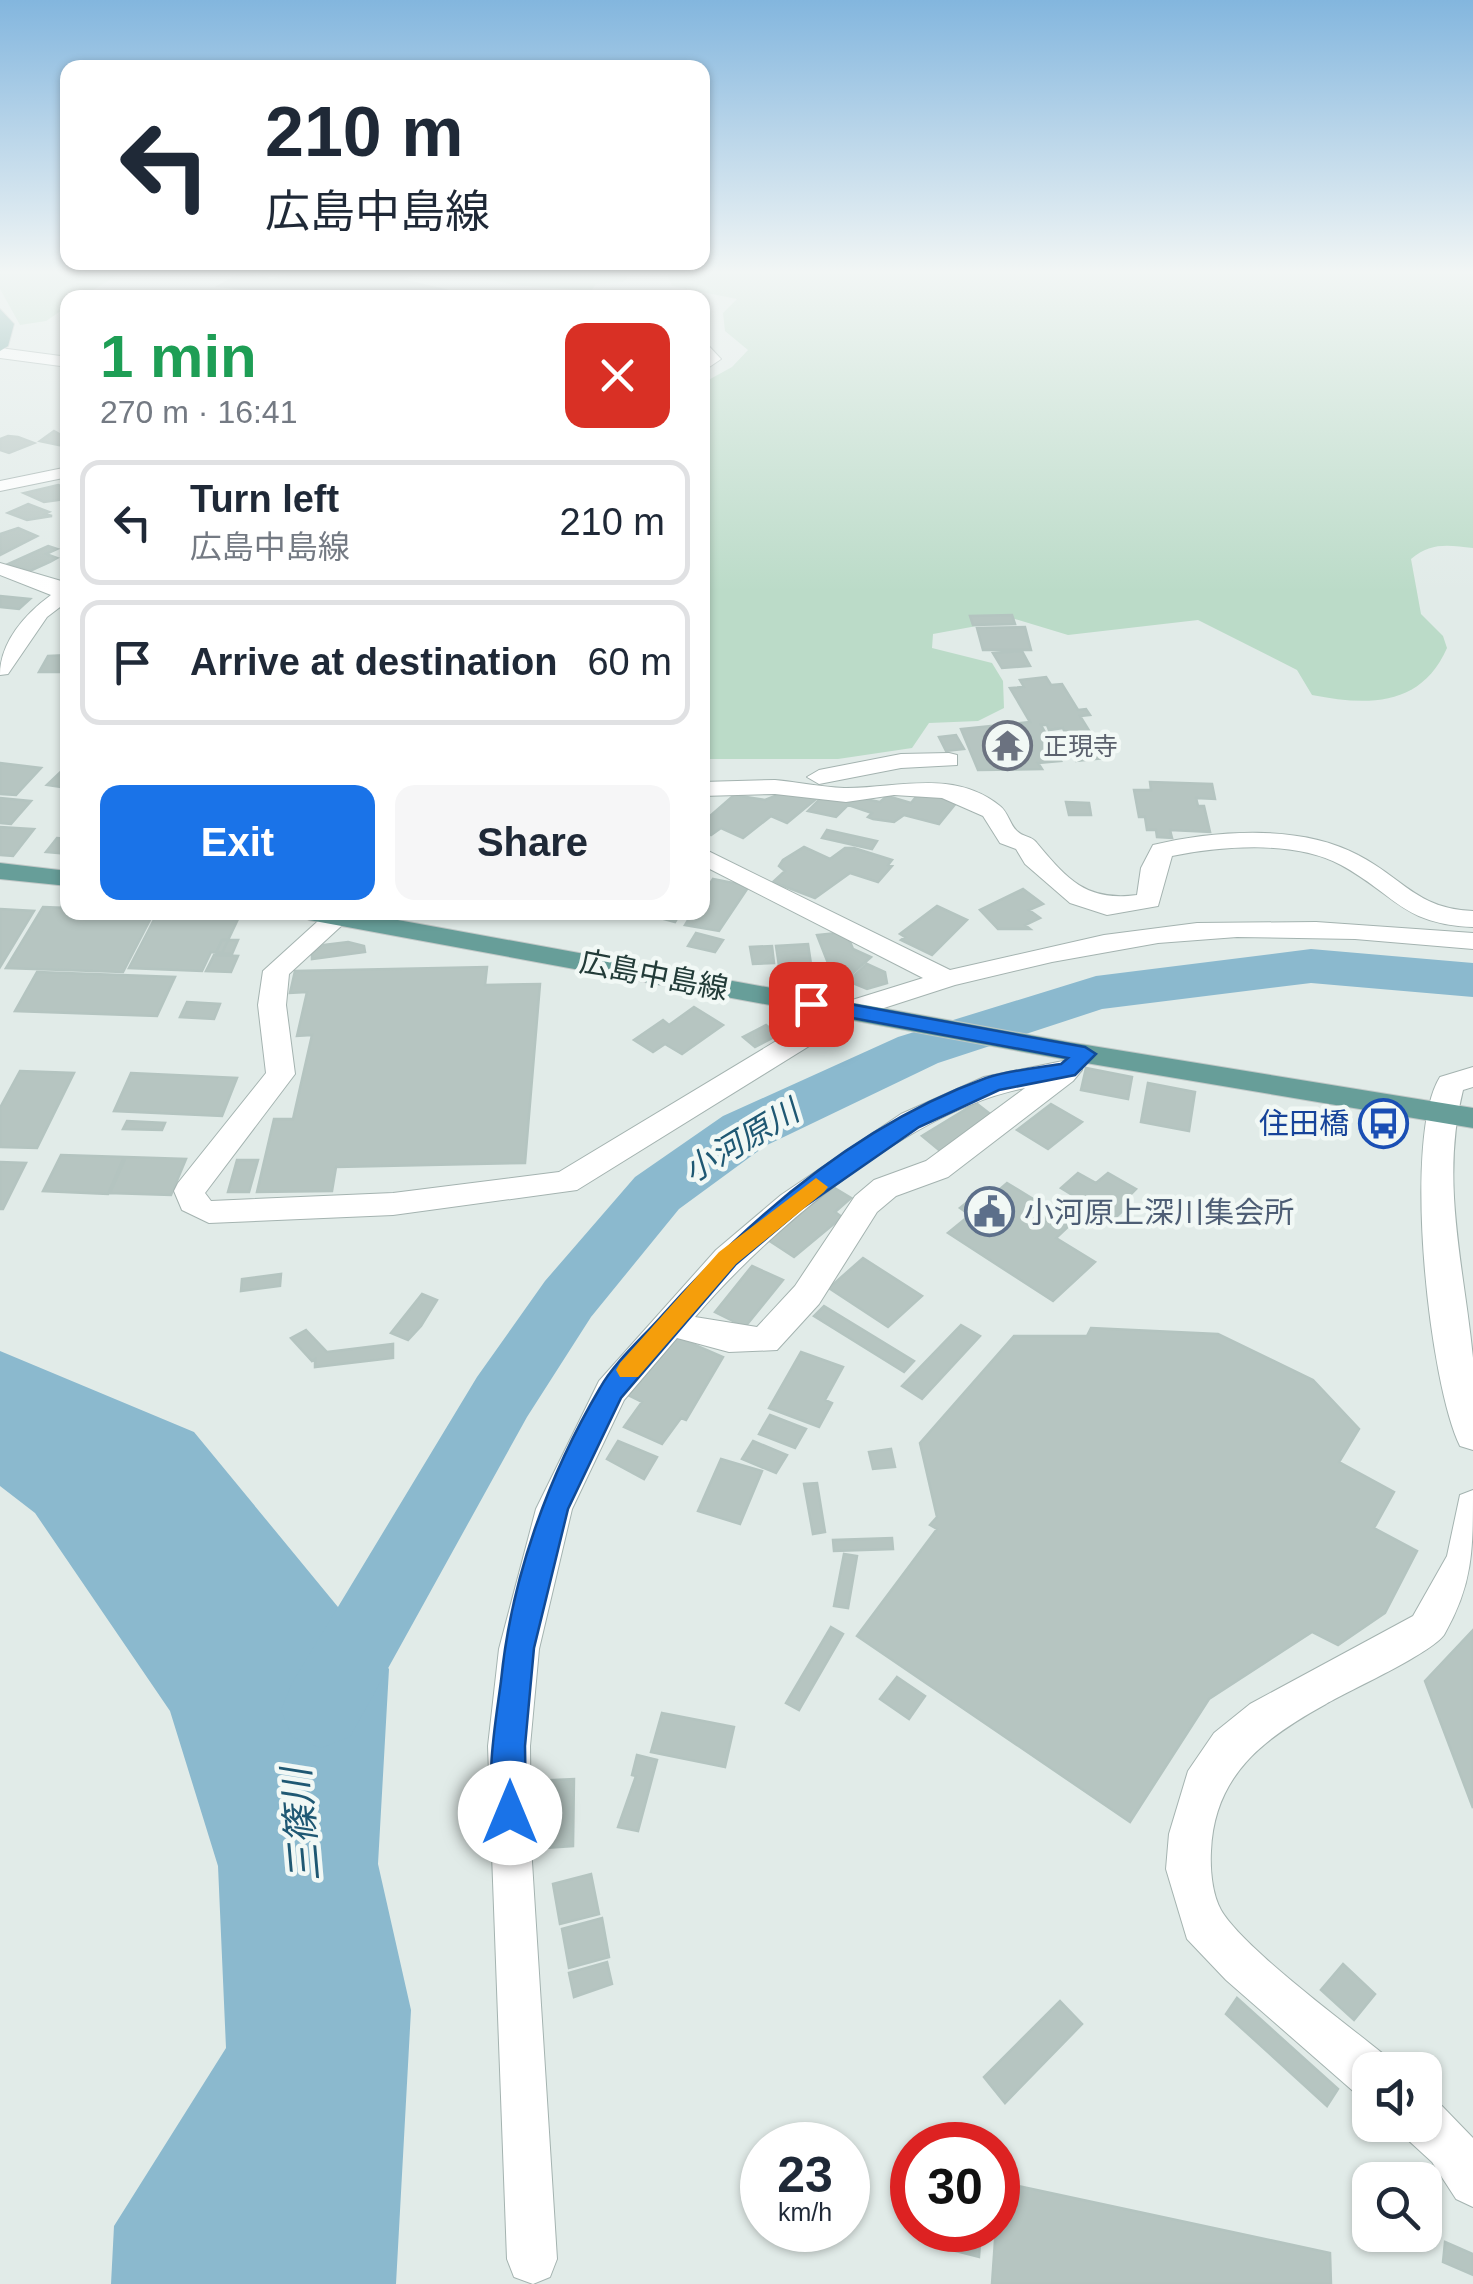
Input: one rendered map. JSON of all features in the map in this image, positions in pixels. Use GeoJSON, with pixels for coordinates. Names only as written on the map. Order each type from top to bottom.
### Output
{"type":"FeatureCollection","features":[{"type":"Feature","properties":{"kind":"main road"},"geometry":{"type":"LineString","coordinates":[[0,871],[60,878]]}},
{"type":"Feature","properties":{"kind":"main road","name":"広島中島線"},"geometry":{"type":"LineString","coordinates":[[351,920],[860,1013],[1074,1058],[1473,1118]]}},
{"type":"Feature","properties":{"kind":"street"},"geometry":{"type":"LineString","coordinates":[[0,486],[60,474]]}},
{"type":"Feature","properties":{"kind":"street"},"geometry":{"type":"LineString","coordinates":[[0,569],[60,587]]}},
{"type":"Feature","properties":{"kind":"street"},"geometry":{"type":"LineString","coordinates":[[0,670],[40,613],[60,598]]}},
{"type":"Feature","properties":{"kind":"street"},"geometry":{"type":"LineString","coordinates":[[715,788],[854,773],[900,761],[950,760]]}},
{"type":"Feature","properties":{"kind":"street"},"geometry":{"type":"LineString","coordinates":[[715,788],[793,788],[846,795],[894,788],[946,792],[992,811],[1009,838],[1025,844],[1034,858],[1079,898],[1107,907],[1149,901]]}},
{"type":"Feature","properties":{"kind":"street"},"geometry":{"type":"LineString","coordinates":[[1158,936],[1149,901],[1152,868],[1162,850],[1187,844],[1276,845],[1338,855],[1417,910],[1473,919]]}},
{"type":"Feature","properties":{"kind":"street"},"geometry":{"type":"LineString","coordinates":[[710,860],[947,980]]}},
{"type":"Feature","properties":{"kind":"street"},"geometry":{"type":"LineString","coordinates":[[320,920],[276,971],[272,1005],[281,1074],[189,1190],[191,1202],[198,1209],[209,1212],[394,1204],[566,1182],[860,1013],[947,980],[1062,951],[1158,936],[1358,930],[1473,941]]}},
{"type":"Feature","properties":{"kind":"street"},"geometry":{"type":"LineString","coordinates":[[669,1323],[729,1340],[765,1341],[807,1296],[866,1204],[885,1188],[951,1160],[1074,1058]]}},
{"type":"Feature","properties":{"kind":"street"},"geometry":{"type":"LineString","coordinates":[[532,2259],[510,1846],[509,1746],[519,1648],[554,1509],[611,1391],[727,1258],[792,1203],[911,1121],[994,1084],[1074,1058]]}},
{"type":"Feature","properties":{"kind":"street"},"geometry":{"type":"LineString","coordinates":[[1473,1077],[1450,1084],[1439,1112],[1445,1305],[1473,1436]]}},
{"type":"Feature","properties":{"kind":"street"},"geometry":{"type":"LineString","coordinates":[[1352,2059],[1242,1964],[1203,1923],[1188,1869],[1190,1834],[1203,1786],[1230,1747],[1264,1716],[1427,1628],[1449,1595],[1466,1556],[1473,1506]]}},
{"type":"Feature","properties":{"kind":"street"},"geometry":{"type":"LineString","coordinates":[[1442,2139],[1473,2182]]}},
{"type":"Feature","properties":{"kind":"green space"},"geometry":{"type":"Polygon","coordinates":[[[710,379],[1473,379],[1473,548],[1433,547],[1411,559],[1421,614],[1443,636],[1447,648],[1423,682],[1408,692],[1391,698],[1353,701],[1312,695],[1297,670],[1198,620],[1068,635],[1015,619],[933,634],[932,648],[992,663],[1003,681],[1004,708],[978,721],[929,723],[912,748],[838,759],[710,759],[710,379]]]}},
{"type":"Feature","properties":{"kind":"water","name":"三篠川"},"geometry":{"type":"Polygon","coordinates":[[[0,1351],[194,1432],[389,1669],[378,1864],[411,2010],[396,2284],[111,2284],[114,2226],[226,2048],[218,1866],[170,1711],[35,1513],[0,1486],[0,1351]]]}},
{"type":"Feature","properties":{"kind":"building"},"geometry":{"type":"Polygon","coordinates":[[[54,431],[60,434],[60,445],[40,441],[54,431]]]}},
{"type":"Feature","properties":{"kind":"building"},"geometry":{"type":"Polygon","coordinates":[[[8,436],[34,443],[9,453],[0,450],[0,439],[8,436]]]}},
{"type":"Feature","properties":{"kind":"building"},"geometry":{"type":"Polygon","coordinates":[[[60,486],[60,500],[44,502],[24,493],[60,486]]]}},
{"type":"Feature","properties":{"kind":"building"},"geometry":{"type":"Polygon","coordinates":[[[28,504],[52,516],[27,520],[8,513],[28,504]]]}},
{"type":"Feature","properties":{"kind":"building"},"geometry":{"type":"Polygon","coordinates":[[[18,528],[37,536],[0,555],[0,534],[18,528]]]}},
{"type":"Feature","properties":{"kind":"building"},"geometry":{"type":"Polygon","coordinates":[[[48,546],[57,549],[46,554],[57,558],[30,571],[8,564],[48,546]]]}},
{"type":"Feature","properties":{"kind":"building"},"geometry":{"type":"Polygon","coordinates":[[[0,596],[30,599],[19,609],[0,607],[0,596]]]}},
{"type":"Feature","properties":{"kind":"building"},"geometry":{"type":"Polygon","coordinates":[[[1012,615],[1015,624],[973,625],[970,616],[1012,615]]]}},
{"type":"Feature","properties":{"kind":"building"},"geometry":{"type":"Polygon","coordinates":[[[1025,627],[1031,650],[983,650],[977,628],[1025,627]]]}},
{"type":"Feature","properties":{"kind":"building"},"geometry":{"type":"Polygon","coordinates":[[[1022,651],[1030,666],[1002,668],[993,653],[1022,651]]]}},
{"type":"Feature","properties":{"kind":"building"},"geometry":{"type":"Polygon","coordinates":[[[60,655],[60,672],[39,672],[48,656],[60,655]]]}},
{"type":"Feature","properties":{"kind":"building"},"geometry":{"type":"Polygon","coordinates":[[[1046,677],[1051,685],[1062,684],[1078,710],[1086,709],[1090,715],[1080,716],[1106,758],[1076,761],[1063,728],[1049,730],[1047,725],[1041,725],[1061,761],[1038,763],[1042,769],[978,770],[961,729],[1030,722],[1010,688],[1024,687],[1020,680],[1046,677]]]}},
{"type":"Feature","properties":{"kind":"building"},"geometry":{"type":"Polygon","coordinates":[[[956,735],[964,749],[946,751],[939,737],[956,735]]]}},
{"type":"Feature","properties":{"kind":"building"},"geometry":{"type":"Polygon","coordinates":[[[0,763],[41,768],[16,795],[0,794],[0,763]]]}},
{"type":"Feature","properties":{"kind":"building"},"geometry":{"type":"Polygon","coordinates":[[[60,773],[60,787],[47,785],[60,773]]]}},
{"type":"Feature","properties":{"kind":"building"},"geometry":{"type":"Polygon","coordinates":[[[1150,782],[1212,784],[1215,799],[1196,798],[1198,806],[1204,806],[1210,832],[1170,830],[1172,838],[1157,837],[1156,830],[1147,830],[1145,817],[1139,817],[1134,790],[1151,790],[1150,782]]]}},
{"type":"Feature","properties":{"kind":"building"},"geometry":{"type":"Polygon","coordinates":[[[920,792],[957,802],[939,824],[904,815],[894,822],[873,819],[868,817],[872,813],[848,805],[860,798],[880,802],[887,796],[911,803],[920,792]]]}},
{"type":"Feature","properties":{"kind":"building"},"geometry":{"type":"Polygon","coordinates":[[[780,794],[822,794],[787,823],[771,816],[743,838],[721,828],[710,835],[710,816],[734,795],[765,800],[780,794]]]}},
{"type":"Feature","properties":{"kind":"building"},"geometry":{"type":"Polygon","coordinates":[[[825,794],[851,802],[836,817],[808,811],[825,794]]]}},
{"type":"Feature","properties":{"kind":"building"},"geometry":{"type":"Polygon","coordinates":[[[0,798],[31,801],[11,824],[0,823],[0,798]]]}},
{"type":"Feature","properties":{"kind":"building"},"geometry":{"type":"Polygon","coordinates":[[[1066,802],[1089,803],[1091,815],[1069,815],[1066,802]]]}},
{"type":"Feature","properties":{"kind":"building"},"geometry":{"type":"Polygon","coordinates":[[[0,827],[34,829],[13,856],[0,855],[0,827]]]}},
{"type":"Feature","properties":{"kind":"building"},"geometry":{"type":"Polygon","coordinates":[[[827,830],[877,841],[872,849],[822,838],[827,830]]]}},
{"type":"Feature","properties":{"kind":"building"},"geometry":{"type":"Polygon","coordinates":[[[57,838],[60,838],[60,853],[46,852],[57,838]]]}},
{"type":"Feature","properties":{"kind":"building"},"geometry":{"type":"Polygon","coordinates":[[[804,847],[830,859],[845,848],[854,848],[892,860],[888,865],[892,866],[878,882],[850,873],[815,898],[773,882],[785,871],[779,866],[783,860],[804,847]]]}},
{"type":"Feature","properties":{"kind":"building"},"geometry":{"type":"Polygon","coordinates":[[[713,879],[749,886],[719,931],[685,925],[688,920],[710,920],[713,879]]]}},
{"type":"Feature","properties":{"kind":"building"},"geometry":{"type":"Polygon","coordinates":[[[1023,889],[1043,904],[1029,910],[1040,918],[1025,925],[1030,929],[998,929],[980,910],[1023,889]]]}},
{"type":"Feature","properties":{"kind":"building"},"geometry":{"type":"Polygon","coordinates":[[[937,906],[967,920],[932,955],[901,940],[905,937],[900,934],[937,906]]]}},
{"type":"Feature","properties":{"kind":"building"},"geometry":{"type":"Polygon","coordinates":[[[43,907],[60,908],[60,920],[150,920],[123,972],[6,968],[43,907]]]}},
{"type":"Feature","properties":{"kind":"building"},"geometry":{"type":"Polygon","coordinates":[[[0,909],[34,911],[0,967],[0,909]]]}},
{"type":"Feature","properties":{"kind":"building"},"geometry":{"type":"Polygon","coordinates":[[[154,920],[238,920],[222,953],[211,952],[202,971],[129,968],[154,920]]]}},
{"type":"Feature","properties":{"kind":"building"},"geometry":{"type":"Polygon","coordinates":[[[846,932],[853,949],[871,957],[846,979],[820,969],[828,963],[817,935],[846,932]]]}},
{"type":"Feature","properties":{"kind":"building"},"geometry":{"type":"Polygon","coordinates":[[[696,933],[723,940],[715,952],[688,946],[696,933]]]}},
{"type":"Feature","properties":{"kind":"building"},"geometry":{"type":"Polygon","coordinates":[[[222,940],[238,940],[232,954],[215,954],[222,940]]]}},
{"type":"Feature","properties":{"kind":"building"},"geometry":{"type":"Polygon","coordinates":[[[348,942],[364,946],[365,952],[312,959],[312,953],[324,945],[348,942]]]}},
{"type":"Feature","properties":{"kind":"building"},"geometry":{"type":"Polygon","coordinates":[[[808,944],[811,964],[779,966],[776,946],[808,944]]]}},
{"type":"Feature","properties":{"kind":"building"},"geometry":{"type":"Polygon","coordinates":[[[772,946],[774,963],[753,964],[750,947],[772,946]]]}},
{"type":"Feature","properties":{"kind":"building"},"geometry":{"type":"Polygon","coordinates":[[[214,955],[238,956],[231,972],[206,971],[214,955]]]}},
{"type":"Feature","properties":{"kind":"building"},"geometry":{"type":"Polygon","coordinates":[[[867,964],[885,972],[887,983],[867,989],[848,981],[867,964]]]}},
{"type":"Feature","properties":{"kind":"building"},"geometry":{"type":"Polygon","coordinates":[[[487,967],[485,985],[540,984],[525,1163],[336,1167],[332,1191],[257,1192],[274,1119],[293,1119],[312,1035],[297,1036],[307,992],[290,993],[295,971],[487,967]]]}},
{"type":"Feature","properties":{"kind":"building"},"geometry":{"type":"Polygon","coordinates":[[[37,972],[175,977],[157,1016],[15,1011],[37,972]]]}},
{"type":"Feature","properties":{"kind":"building"},"geometry":{"type":"Polygon","coordinates":[[[187,1002],[220,1004],[214,1019],[180,1017],[187,1002]]]}},
{"type":"Feature","properties":{"kind":"building"},"geometry":{"type":"Polygon","coordinates":[[[694,1007],[723,1025],[682,1054],[665,1044],[653,1052],[634,1040],[663,1020],[669,1025],[694,1007]]]}},
{"type":"Feature","properties":{"kind":"building"},"geometry":{"type":"Polygon","coordinates":[[[766,1025],[778,1035],[755,1047],[743,1037],[766,1025]]]}},
{"type":"Feature","properties":{"kind":"building"},"geometry":{"type":"Polygon","coordinates":[[[1086,1068],[1132,1077],[1128,1099],[1081,1090],[1086,1068]]]}},
{"type":"Feature","properties":{"kind":"building"},"geometry":{"type":"Polygon","coordinates":[[[20,1071],[74,1073],[37,1148],[0,1147],[0,1108],[20,1071]]]}},
{"type":"Feature","properties":{"kind":"building"},"geometry":{"type":"Polygon","coordinates":[[[131,1073],[237,1078],[222,1116],[114,1111],[131,1073]]]}},
{"type":"Feature","properties":{"kind":"building"},"geometry":{"type":"Polygon","coordinates":[[[1148,1083],[1195,1092],[1189,1131],[1141,1122],[1148,1083]]]}},
{"type":"Feature","properties":{"kind":"building"},"geometry":{"type":"Polygon","coordinates":[[[976,1103],[994,1117],[945,1155],[922,1136],[976,1103]]]}},
{"type":"Feature","properties":{"kind":"building"},"geometry":{"type":"Polygon","coordinates":[[[1051,1104],[1082,1122],[1048,1149],[1017,1130],[1051,1104]]]}},
{"type":"Feature","properties":{"kind":"building"},"geometry":{"type":"Polygon","coordinates":[[[127,1121],[165,1123],[162,1130],[123,1129],[127,1121]]]}},
{"type":"Feature","properties":{"kind":"building"},"geometry":{"type":"Polygon","coordinates":[[[61,1155],[124,1157],[108,1194],[43,1191],[61,1155]]]}},
{"type":"Feature","properties":{"kind":"building"},"geometry":{"type":"Polygon","coordinates":[[[126,1157],[186,1159],[171,1195],[110,1193],[126,1157]]]}},
{"type":"Feature","properties":{"kind":"building"},"geometry":{"type":"Polygon","coordinates":[[[237,1160],[258,1160],[249,1192],[228,1192],[237,1160]]]}},
{"type":"Feature","properties":{"kind":"building"},"geometry":{"type":"Polygon","coordinates":[[[0,1162],[26,1163],[3,1209],[0,1209],[0,1162]]]}},
{"type":"Feature","properties":{"kind":"building"},"geometry":{"type":"Polygon","coordinates":[[[1078,1173],[1096,1183],[1108,1173],[1136,1189],[1125,1200],[1131,1203],[1113,1220],[1061,1188],[1078,1173]]]}},
{"type":"Feature","properties":{"kind":"building"},"geometry":{"type":"Polygon","coordinates":[[[1007,1183],[1072,1223],[1056,1238],[1095,1262],[1053,1301],[948,1233],[970,1215],[960,1208],[975,1196],[985,1202],[1007,1183]]]}},
{"type":"Feature","properties":{"kind":"building"},"geometry":{"type":"Polygon","coordinates":[[[833,1187],[851,1198],[835,1212],[842,1217],[794,1257],[768,1240],[833,1187]]]}},
{"type":"Feature","properties":{"kind":"building"},"geometry":{"type":"Polygon","coordinates":[[[863,1258],[922,1296],[888,1327],[829,1288],[863,1258]]]}},
{"type":"Feature","properties":{"kind":"building"},"geometry":{"type":"Polygon","coordinates":[[[752,1266],[783,1280],[745,1327],[715,1312],[752,1266]]]}},
{"type":"Feature","properties":{"kind":"building"},"geometry":{"type":"Polygon","coordinates":[[[281,1274],[280,1286],[241,1291],[242,1279],[281,1274]]]}},
{"type":"Feature","properties":{"kind":"building"},"geometry":{"type":"Polygon","coordinates":[[[422,1294],[437,1300],[421,1326],[408,1340],[391,1333],[422,1294]]]}},
{"type":"Feature","properties":{"kind":"building"},"geometry":{"type":"Polygon","coordinates":[[[824,1306],[914,1361],[904,1372],[814,1316],[824,1306]]]}},
{"type":"Feature","properties":{"kind":"building"},"geometry":{"type":"Polygon","coordinates":[[[961,1325],[980,1336],[922,1399],[902,1386],[961,1325]]]}},
{"type":"Feature","properties":{"kind":"building"},"geometry":{"type":"Polygon","coordinates":[[[1091,1328],[1218,1334],[1313,1380],[1359,1429],[1339,1462],[1394,1492],[1374,1528],[1417,1551],[1385,1613],[1338,1645],[1312,1632],[1209,1699],[1130,1822],[857,1636],[937,1529],[930,1525],[937,1517],[920,1443],[1014,1336],[1087,1336],[1091,1328]]]}},
{"type":"Feature","properties":{"kind":"building"},"geometry":{"type":"Polygon","coordinates":[[[306,1330],[327,1352],[393,1344],[393,1358],[315,1367],[315,1359],[312,1361],[291,1338],[306,1330]]]}},
{"type":"Feature","properties":{"kind":"building"},"geometry":{"type":"Polygon","coordinates":[[[672,1335],[723,1357],[686,1420],[681,1418],[662,1444],[624,1427],[642,1402],[628,1395],[672,1335]]]}},
{"type":"Feature","properties":{"kind":"building"},"geometry":{"type":"Polygon","coordinates":[[[801,1352],[843,1367],[825,1400],[832,1403],[819,1427],[769,1408],[801,1352]]]}},
{"type":"Feature","properties":{"kind":"building"},"geometry":{"type":"Polygon","coordinates":[[[770,1415],[806,1429],[795,1448],[759,1434],[770,1415]]]}},
{"type":"Feature","properties":{"kind":"building"},"geometry":{"type":"Polygon","coordinates":[[[618,1441],[657,1457],[644,1479],[607,1459],[618,1441]]]}},
{"type":"Feature","properties":{"kind":"building"},"geometry":{"type":"Polygon","coordinates":[[[753,1441],[787,1455],[776,1473],[742,1459],[753,1441]]]}},
{"type":"Feature","properties":{"kind":"building"},"geometry":{"type":"Polygon","coordinates":[[[891,1449],[895,1467],[873,1469],[869,1452],[891,1449]]]}},
{"type":"Feature","properties":{"kind":"building"},"geometry":{"type":"Polygon","coordinates":[[[721,1459],[762,1471],[740,1524],[698,1511],[721,1459]]]}},
{"type":"Feature","properties":{"kind":"building"},"geometry":{"type":"Polygon","coordinates":[[[817,1483],[825,1532],[813,1534],[804,1484],[817,1483]]]}},
{"type":"Feature","properties":{"kind":"building"},"geometry":{"type":"Polygon","coordinates":[[[892,1538],[893,1549],[834,1551],[833,1540],[892,1538]]]}},
{"type":"Feature","properties":{"kind":"building"},"geometry":{"type":"Polygon","coordinates":[[[844,1554],[857,1556],[848,1608],[834,1606],[844,1554]]]}},
{"type":"Feature","properties":{"kind":"building"},"geometry":{"type":"Polygon","coordinates":[[[831,1627],[843,1634],[799,1710],[786,1703],[831,1627]]]}},
{"type":"Feature","properties":{"kind":"building"},"geometry":{"type":"Polygon","coordinates":[[[1473,1630],[1473,1808],[1425,1681],[1473,1630]]]}},
{"type":"Feature","properties":{"kind":"building"},"geometry":{"type":"Polygon","coordinates":[[[897,1677],[925,1696],[909,1719],[880,1699],[897,1677]]]}},
{"type":"Feature","properties":{"kind":"building"},"geometry":{"type":"Polygon","coordinates":[[[662,1713],[734,1727],[725,1767],[651,1752],[662,1713]]]}},
{"type":"Feature","properties":{"kind":"building"},"geometry":{"type":"Polygon","coordinates":[[[637,1755],[657,1760],[638,1831],[618,1827],[636,1776],[632,1775],[637,1755]]]}},
{"type":"Feature","properties":{"kind":"building"},"geometry":{"type":"Polygon","coordinates":[[[574,1779],[573,1846],[531,1849],[533,1781],[574,1779]]]}},
{"type":"Feature","properties":{"kind":"building"},"geometry":{"type":"Polygon","coordinates":[[[591,1874],[599,1914],[560,1924],[553,1884],[591,1874]]]}},
{"type":"Feature","properties":{"kind":"building"},"geometry":{"type":"Polygon","coordinates":[[[602,1918],[609,1957],[569,1968],[562,1929],[602,1918]]]}},
{"type":"Feature","properties":{"kind":"building"},"geometry":{"type":"Polygon","coordinates":[[[607,1962],[612,1984],[574,1997],[569,1973],[607,1962]]]}},
{"type":"Feature","properties":{"kind":"building"},"geometry":{"type":"Polygon","coordinates":[[[1343,1964],[1375,1994],[1354,2020],[1321,1990],[1343,1964]]]}},
{"type":"Feature","properties":{"kind":"building"},"geometry":{"type":"Polygon","coordinates":[[[1237,1998],[1338,2089],[1327,2106],[1226,2014],[1237,1998]]]}},
{"type":"Feature","properties":{"kind":"building"},"geometry":{"type":"Polygon","coordinates":[[[1060,2001],[1082,2024],[1005,2103],[984,2077],[1060,2001]]]}},
{"type":"Feature","properties":{"kind":"building"},"geometry":{"type":"Polygon","coordinates":[[[1020,2187],[1330,2253],[1331,2284],[992,2284],[994,2252],[1020,2252],[1020,2187]]]}},
{"type":"Feature","properties":{"kind":"building"},"geometry":{"type":"Polygon","coordinates":[[[1445,2242],[1473,2254],[1473,2275],[1443,2262],[1445,2242]]]}},
{"type":"Feature","properties":{"kind":"waterway","name":"小河原川"},"geometry":{"type":"LineString","coordinates":[[321,1710],[502,1397],[568,1299],[657,1193],[744,1131],[918,1050],[1096,993],[1311,966],[1473,980]]}},
{"type":"Feature","properties":{"kind":"slow traffic"},"geometry":{"type":"LineString","coordinates":[[629,1370],[727,1258],[816,1187]]}},
{"type":"Feature","properties":{"kind":"place","name":"正現寺"},"geometry":{"type":"Point","coordinates":[1008,746]}},
{"type":"Feature","properties":{"kind":"place","name":"住田橋"},"geometry":{"type":"Point","coordinates":[1384,1123]}},
{"type":"Feature","properties":{"kind":"place","name":"小河原上深川集会所"},"geometry":{"type":"Point","coordinates":[989,1212]}},
{"type":"Feature","properties":{"kind":"route"},"geometry":{"type":"LineString","coordinates":[[510,1813],[509,1746],[519,1648],[554,1509],[611,1391],[727,1258],[792,1203],[911,1121],[994,1084],[1068,1070],[1085,1054],[811,1004]]}}]}
